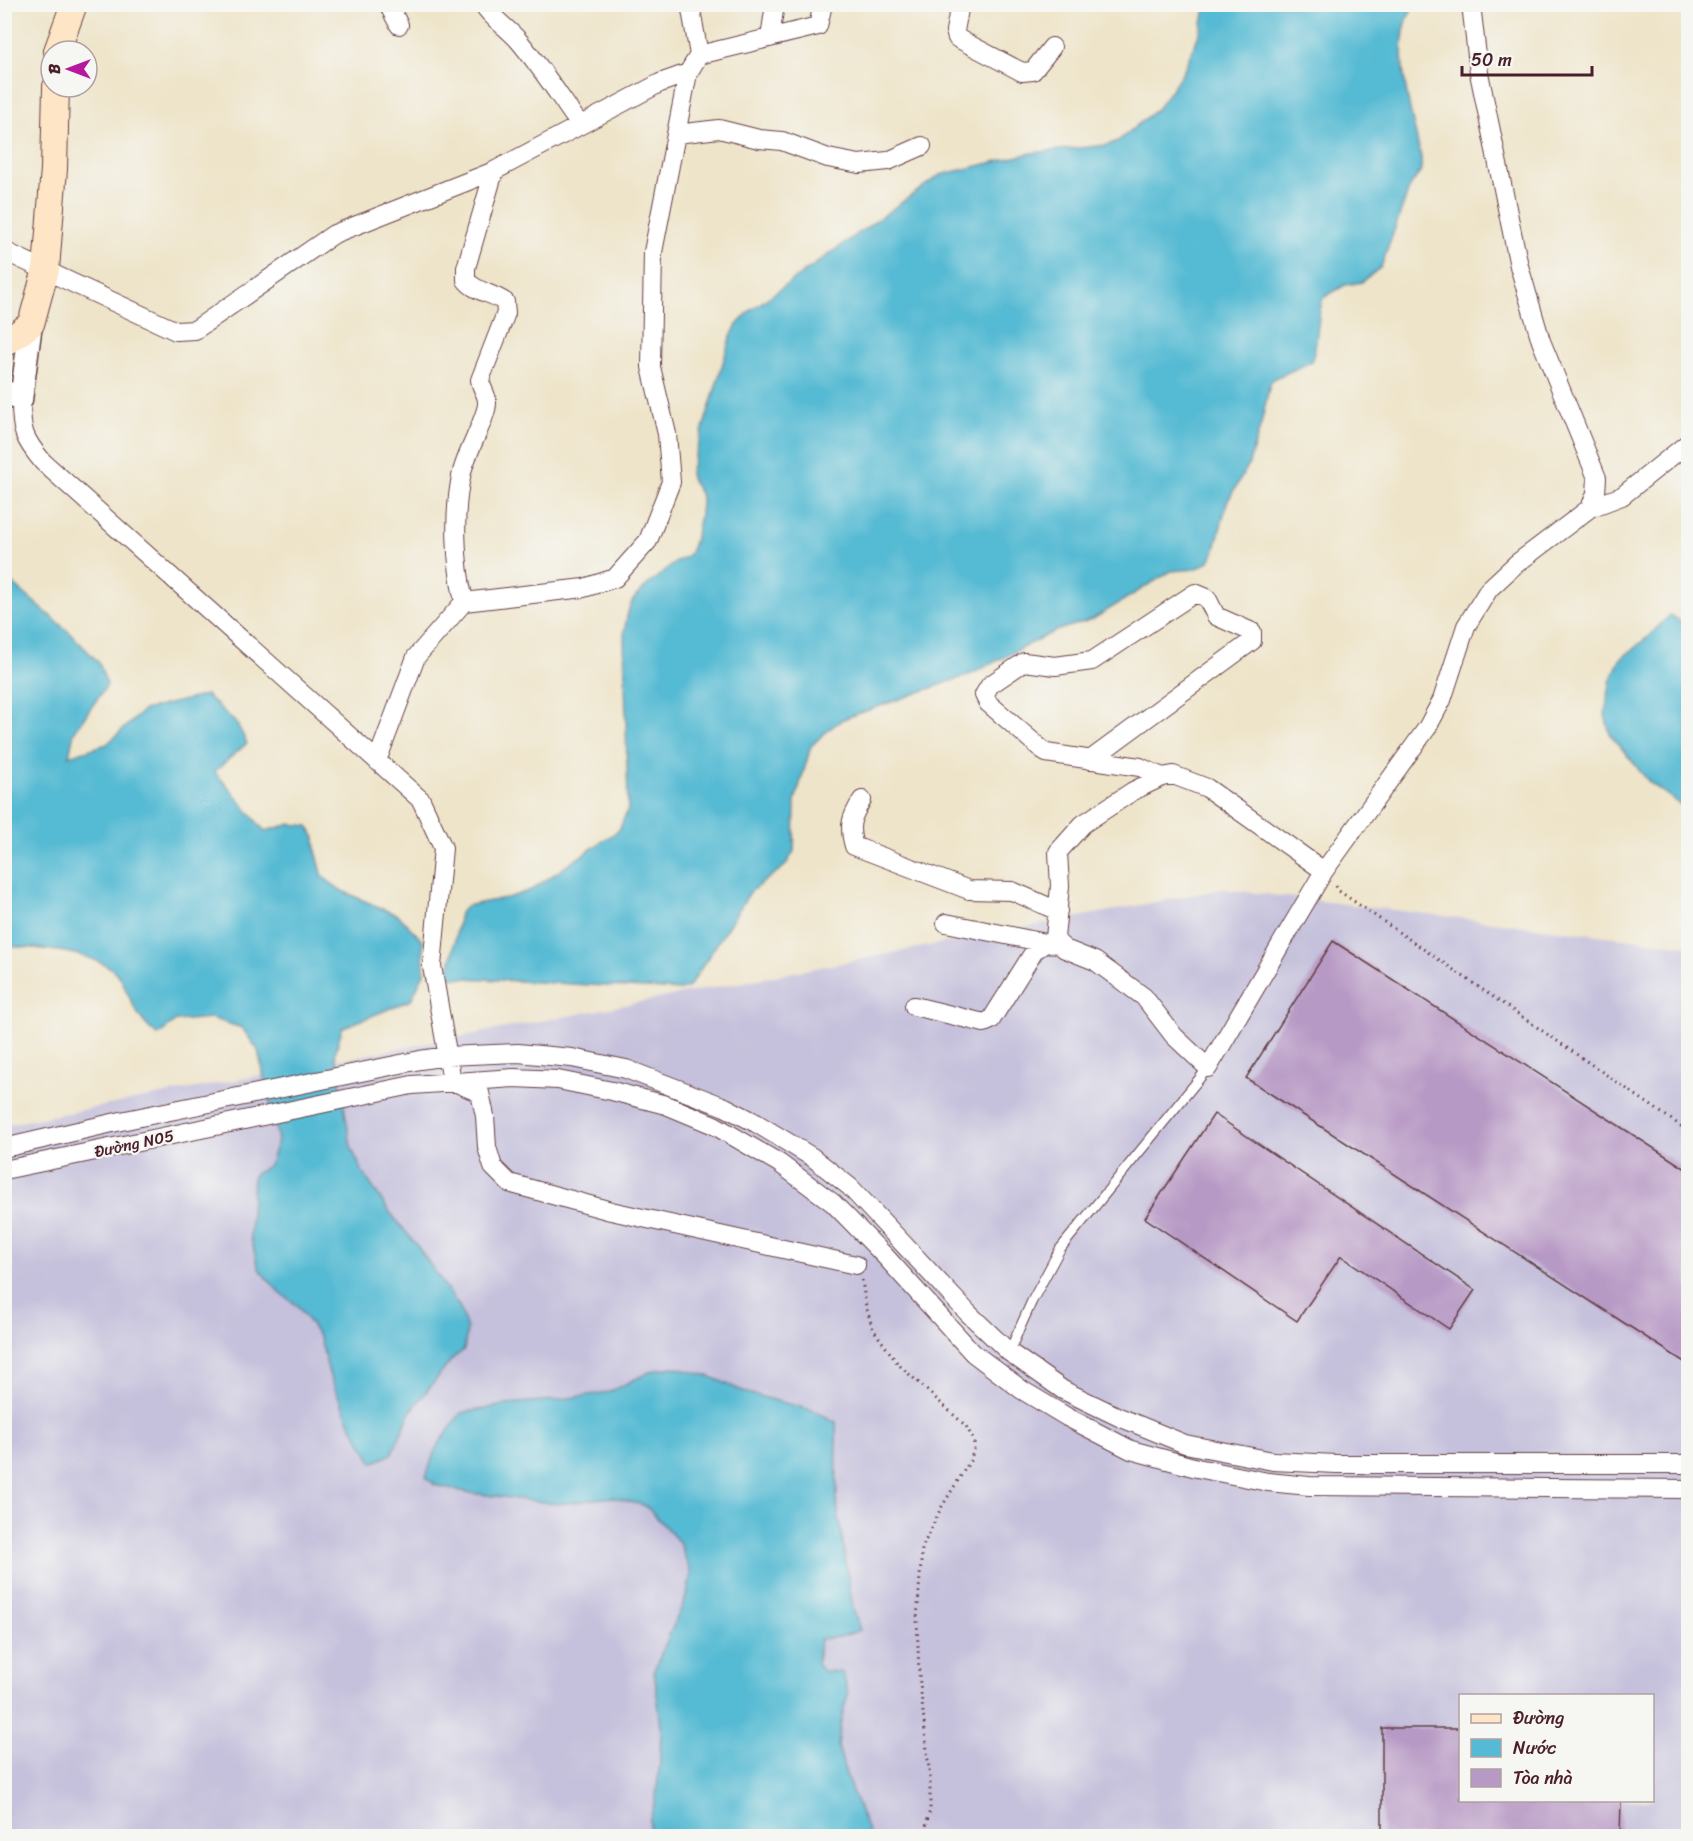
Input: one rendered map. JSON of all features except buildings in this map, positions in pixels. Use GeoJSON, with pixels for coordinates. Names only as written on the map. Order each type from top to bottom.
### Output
{"type":"FeatureCollection","features":[{"type":"Feature","properties":{"kind":"main road"},"geometry":{"type":"LineString","coordinates":[[61,39],[74,4]]}},
{"type":"Feature","properties":{"kind":"main road"},"geometry":{"type":"LineString","coordinates":[[4,344],[31,324],[46,269],[54,169],[56,99]]}},
{"type":"Feature","properties":{"kind":"street"},"geometry":{"type":"LineString","coordinates":[[388,4],[399,25]]}},
{"type":"Feature","properties":{"kind":"street"},"geometry":{"type":"LineString","coordinates":[[483,4],[490,16],[502,23],[518,40],[580,124]]}},
{"type":"Feature","properties":{"kind":"street"},"geometry":{"type":"LineString","coordinates":[[377,761],[416,657],[464,602],[584,588],[615,578],[648,541],[671,482],[667,434],[651,367],[654,252],[688,73],[699,55],[690,4]]}},
{"type":"Feature","properties":{"kind":"street"},"geometry":{"type":"LineString","coordinates":[[770,38],[775,4]]}},
{"type":"Feature","properties":{"kind":"street"},"geometry":{"type":"LineString","coordinates":[[699,55],[818,26],[823,4]]}},
{"type":"Feature","properties":{"kind":"street"},"geometry":{"type":"LineString","coordinates":[[1471,4],[1479,73],[1519,266],[1541,341],[1597,478],[1596,494],[1590,508]]}},
{"type":"Feature","properties":{"kind":"street"},"geometry":{"type":"LineString","coordinates":[[966,6],[956,31],[957,38],[1022,72],[1033,71],[1052,47]]}},
{"type":"Feature","properties":{"kind":"street"},"geometry":{"type":"LineString","coordinates":[[4,251],[176,331],[195,330],[333,234],[494,171],[660,83],[688,73]]}},
{"type":"Feature","properties":{"kind":"street"},"geometry":{"type":"LineString","coordinates":[[676,134],[719,129],[759,139],[782,141],[828,158],[859,164],[888,161],[922,146]]}},
{"type":"Feature","properties":{"kind":"street"},"geometry":{"type":"LineString","coordinates":[[464,602],[460,586],[457,499],[468,452],[486,411],[486,395],[481,388],[480,380],[506,313],[505,302],[497,296],[470,286],[466,280],[466,268],[494,171]]}},
{"type":"Feature","properties":{"kind":"street"},"geometry":{"type":"LineString","coordinates":[[31,324],[13,395],[26,441],[43,462],[422,800],[443,848],[432,966],[447,1056],[452,1081],[480,1093],[485,1116],[487,1147],[493,1167],[509,1183],[611,1210],[856,1264]]}},
{"type":"Feature","properties":{"kind":"street"},"geometry":{"type":"LineString","coordinates":[[946,923],[1052,943],[1095,960],[1144,997],[1173,1036],[1208,1068],[1324,871],[1427,728],[1442,700],[1466,627],[1489,589],[1516,564],[1590,508],[1622,496],[1689,443]]}},
{"type":"Feature","properties":{"kind":"street"},"geometry":{"type":"LineString","coordinates":[[1090,760],[1252,641],[1252,633],[1216,616],[1207,598],[1195,593],[1092,661],[1055,666],[1024,662],[990,685],[984,695],[988,703],[1046,753],[1090,760],[1140,767],[1162,777]]}},
{"type":"Feature","properties":{"kind":"street"},"geometry":{"type":"LineString","coordinates":[[914,1006],[984,1023],[991,1020],[1035,950],[1052,943],[1055,938],[1060,886],[1058,852],[1083,824],[1133,791],[1162,777],[1173,775],[1207,788],[1324,871]]}},
{"type":"Feature","properties":{"kind":"street"},"geometry":{"type":"LineString","coordinates":[[862,800],[851,818],[851,836],[854,846],[969,890],[1012,891],[1058,911]]}},
{"type":"Feature","properties":{"kind":"street","name":"Đường N05"},"geometry":{"type":"LineString","coordinates":[[4,1148],[343,1074],[447,1056],[518,1053],[572,1058],[626,1069],[725,1107],[812,1157],[850,1186],[968,1313],[1009,1352],[1063,1390],[1119,1418],[1185,1444],[1272,1461],[1336,1464],[1689,1464]]}},
{"type":"Feature","properties":{"kind":"street","name":"Đường N05"},"geometry":{"type":"LineString","coordinates":[[4,1170],[412,1084],[514,1078],[558,1080],[666,1105],[714,1125],[779,1163],[833,1203],[884,1255],[973,1353],[1031,1396],[1067,1418],[1131,1450],[1197,1468],[1268,1482],[1309,1486],[1689,1489]]}},
{"type":"Feature","properties":{"kind":"lane"},"geometry":{"type":"LineString","coordinates":[[1009,1352],[1032,1301],[1060,1249],[1208,1068]]}},
{"type":"Feature","properties":{"kind":"path"},"geometry":{"type":"LineString","coordinates":[[1324,871],[1339,891],[1689,1131]]}},
{"type":"Feature","properties":{"kind":"path"},"geometry":{"type":"LineString","coordinates":[[856,1264],[861,1272],[866,1307],[873,1329],[898,1364],[966,1426],[974,1441],[970,1461],[941,1508],[922,1548],[917,1619],[930,1779],[930,1809],[924,1836]]}},
{"type":"Feature","properties":{"kind":"shaded area"},"geometry":{"type":"Polygon","coordinates":[[[1223,889],[1688,946],[1688,1836],[5,1836],[5,1125],[1223,889]]]}},
{"type":"Feature","properties":{"kind":"water"},"geometry":{"type":"Polygon","coordinates":[[[1206,5],[1414,5],[1406,21],[1402,59],[1404,80],[1421,158],[1421,171],[1410,186],[1381,267],[1362,282],[1345,285],[1323,298],[1311,362],[1275,378],[1270,383],[1261,424],[1248,466],[1227,502],[1214,553],[1208,562],[1196,569],[1171,571],[1093,619],[1055,631],[971,674],[843,719],[828,730],[811,746],[795,801],[794,851],[785,866],[750,892],[689,987],[680,990],[448,977],[460,913],[466,906],[511,897],[531,890],[619,830],[628,809],[624,635],[627,616],[637,595],[666,569],[691,551],[699,521],[701,497],[690,472],[731,336],[737,325],[751,310],[940,175],[1032,153],[1108,145],[1118,141],[1158,108],[1183,72],[1200,32],[1206,5]]]}},
{"type":"Feature","properties":{"kind":"water"},"geometry":{"type":"Polygon","coordinates":[[[4,576],[70,633],[99,663],[107,685],[74,732],[69,756],[107,744],[144,710],[206,695],[237,724],[247,743],[214,772],[258,824],[265,831],[291,824],[308,826],[315,838],[323,877],[342,891],[399,916],[423,941],[424,973],[411,1000],[342,1028],[335,1053],[351,1147],[363,1173],[460,1308],[467,1329],[464,1350],[453,1358],[411,1411],[392,1454],[373,1463],[350,1423],[330,1377],[320,1338],[298,1306],[280,1293],[259,1269],[250,1236],[253,1176],[270,1164],[278,1140],[258,1050],[242,1028],[211,1018],[176,1021],[158,1035],[140,1017],[120,977],[98,961],[66,952],[5,946],[4,576]]]}},
{"type":"Feature","properties":{"kind":"water"},"geometry":{"type":"Polygon","coordinates":[[[1670,615],[1688,626],[1688,810],[1649,782],[1610,734],[1605,714],[1611,679],[1620,660],[1670,615]]]}},
{"type":"Feature","properties":{"kind":"water"},"geometry":{"type":"Polygon","coordinates":[[[673,1367],[709,1376],[747,1393],[815,1411],[836,1422],[837,1505],[853,1608],[860,1630],[841,1637],[820,1639],[817,1664],[823,1671],[843,1672],[848,1694],[838,1746],[848,1781],[870,1836],[649,1836],[660,1762],[661,1726],[654,1670],[687,1595],[691,1574],[680,1543],[646,1506],[612,1497],[558,1504],[471,1493],[435,1485],[426,1477],[436,1448],[461,1413],[518,1403],[609,1392],[652,1371],[673,1367]]]}}]}
